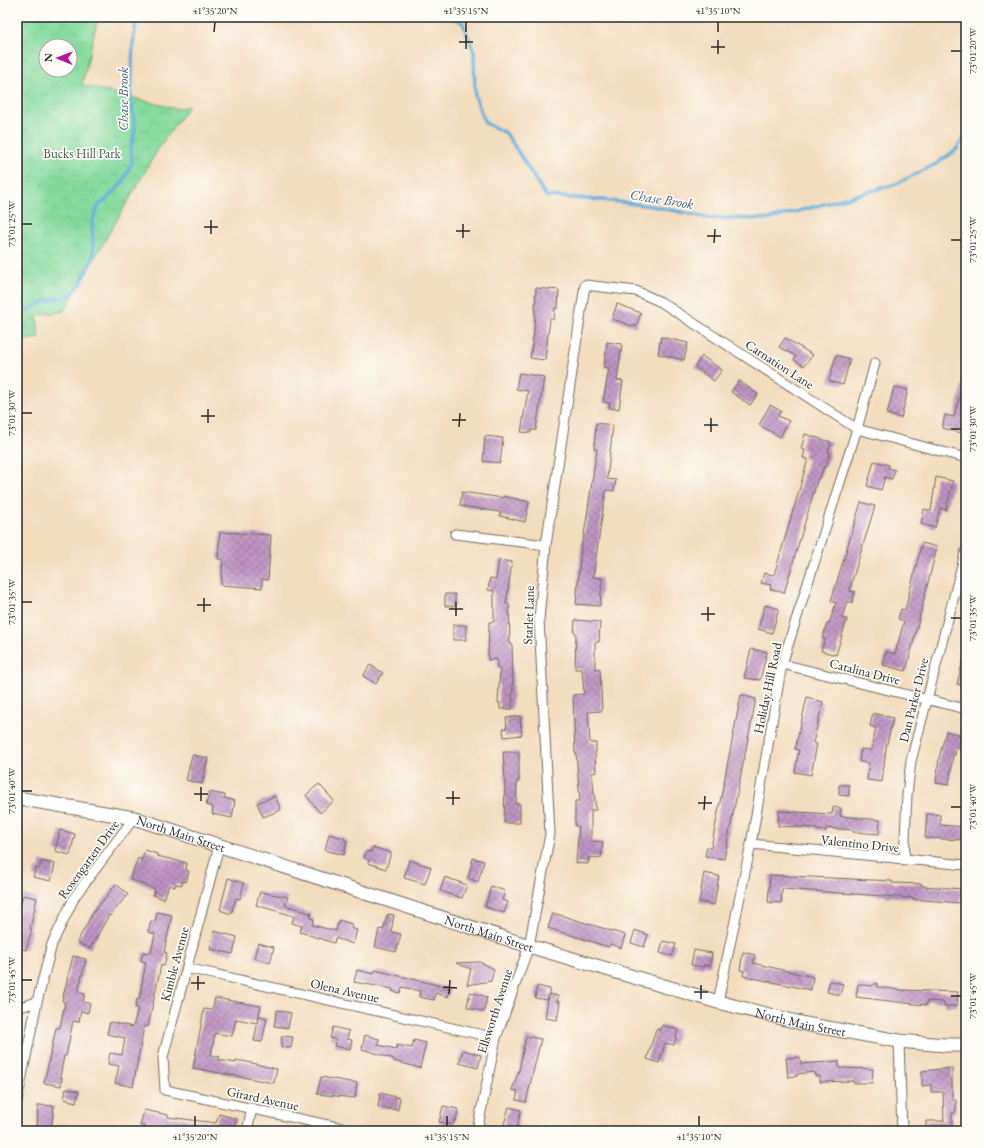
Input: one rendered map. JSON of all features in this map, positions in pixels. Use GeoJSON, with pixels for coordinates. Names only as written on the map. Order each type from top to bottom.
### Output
{"type":"FeatureCollection","features":[{"type":"Feature","properties":{"kind":"main road","name":"North Main Street"},"geometry":{"type":"LineString","coordinates":[[17,798],[134,818],[530,946],[718,1002],[805,1024],[899,1041],[945,1045],[966,1045]]}},
{"type":"Feature","properties":{"kind":"street","name":"Carnation Lane"},"geometry":{"type":"LineString","coordinates":[[585,285],[636,291],[661,302],[857,429],[966,458]]}},
{"type":"Feature","properties":{"kind":"street","name":"Starlet Lane"},"geometry":{"type":"LineString","coordinates":[[530,946],[550,834],[539,619],[546,545],[585,285]]}},
{"type":"Feature","properties":{"kind":"street","name":"Holiday Hill Road"},"geometry":{"type":"LineString","coordinates":[[718,1002],[751,844],[782,664],[857,429],[875,363]]}},
{"type":"Feature","properties":{"kind":"street"},"geometry":{"type":"LineString","coordinates":[[455,534],[546,545]]}},
{"type":"Feature","properties":{"kind":"street","name":"Dan Parker Drive"},"geometry":{"type":"LineString","coordinates":[[904,861],[907,795],[911,761],[966,550]]}},
{"type":"Feature","properties":{"kind":"street","name":"Catalina Drive"},"geometry":{"type":"LineString","coordinates":[[782,664],[966,709]]}},
{"type":"Feature","properties":{"kind":"street","name":"Rosengarten Drive"},"geometry":{"type":"LineString","coordinates":[[17,1101],[37,1002],[52,944],[75,896],[134,818]]}},
{"type":"Feature","properties":{"kind":"street","name":"Valentino Drive"},"geometry":{"type":"LineString","coordinates":[[751,844],[904,861],[966,865]]}},
{"type":"Feature","properties":{"kind":"street","name":"Kimble Avenue"},"geometry":{"type":"LineString","coordinates":[[164,1090],[163,1057],[219,846]]}},
{"type":"Feature","properties":{"kind":"street","name":"Ellsworth Avenue"},"geometry":{"type":"LineString","coordinates":[[477,1131],[496,1038],[530,946]]}},
{"type":"Feature","properties":{"kind":"street","name":"Olena Avenue"},"geometry":{"type":"LineString","coordinates":[[187,968],[496,1038]]}},
{"type":"Feature","properties":{"kind":"street"},"geometry":{"type":"LineString","coordinates":[[17,1008],[37,1002]]}},
{"type":"Feature","properties":{"kind":"street"},"geometry":{"type":"LineString","coordinates":[[899,1041],[902,1131]]}},
{"type":"Feature","properties":{"kind":"street","name":"Girard Avenue"},"geometry":{"type":"LineString","coordinates":[[164,1090],[356,1131]]}},
{"type":"Feature","properties":{"kind":"street"},"geometry":{"type":"LineString","coordinates":[[247,1131],[252,1108]]}},
{"type":"Feature","properties":{"kind":"green space","name":"Bucks Hill Park"},"geometry":{"type":"Polygon","coordinates":[[[17,17],[98,17],[82,85],[177,109],[189,106],[160,146],[64,311],[37,316],[39,338],[17,341],[17,17]]]}},
{"type":"Feature","properties":{"kind":"building"},"geometry":{"type":"Polygon","coordinates":[[[536,288],[559,290],[558,308],[555,308],[554,319],[550,319],[545,360],[530,358],[534,332],[536,288]]]}},
{"type":"Feature","properties":{"kind":"building"},"geometry":{"type":"Polygon","coordinates":[[[617,304],[641,313],[636,327],[612,319],[617,304]]]}},
{"type":"Feature","properties":{"kind":"building"},"geometry":{"type":"Polygon","coordinates":[[[661,337],[688,343],[684,360],[658,354],[661,337]]]}},
{"type":"Feature","properties":{"kind":"building"},"geometry":{"type":"Polygon","coordinates":[[[785,338],[813,355],[804,366],[794,360],[796,356],[779,347],[785,338]]]}},
{"type":"Feature","properties":{"kind":"building"},"geometry":{"type":"Polygon","coordinates":[[[607,342],[622,344],[617,380],[623,381],[619,409],[609,408],[610,403],[603,402],[609,368],[604,367],[607,342]]]}},
{"type":"Feature","properties":{"kind":"building"},"geometry":{"type":"Polygon","coordinates":[[[836,355],[850,359],[843,385],[829,381],[836,355]]]}},
{"type":"Feature","properties":{"kind":"building"},"geometry":{"type":"Polygon","coordinates":[[[702,356],[722,370],[714,381],[695,367],[702,356]]]}},
{"type":"Feature","properties":{"kind":"building"},"geometry":{"type":"Polygon","coordinates":[[[519,373],[544,377],[536,430],[531,430],[531,433],[521,432],[528,391],[516,389],[519,373]]]}},
{"type":"Feature","properties":{"kind":"building"},"geometry":{"type":"Polygon","coordinates":[[[739,381],[758,394],[750,405],[731,392],[739,381]]]}},
{"type":"Feature","properties":{"kind":"building"},"geometry":{"type":"Polygon","coordinates":[[[963,382],[966,383],[966,434],[942,428],[945,415],[954,417],[963,382]]]}},
{"type":"Feature","properties":{"kind":"building"},"geometry":{"type":"Polygon","coordinates":[[[894,387],[908,390],[901,418],[887,414],[894,387]]]}},
{"type":"Feature","properties":{"kind":"building"},"geometry":{"type":"Polygon","coordinates":[[[770,405],[781,411],[778,416],[789,421],[780,437],[759,425],[770,405]]]}},
{"type":"Feature","properties":{"kind":"building"},"geometry":{"type":"Polygon","coordinates":[[[596,423],[613,425],[607,479],[616,480],[614,491],[606,490],[593,577],[602,578],[600,606],[576,604],[581,547],[597,449],[594,449],[596,423]]]}},
{"type":"Feature","properties":{"kind":"building"},"geometry":{"type":"Polygon","coordinates":[[[805,434],[831,442],[828,452],[830,452],[826,467],[824,466],[820,478],[818,478],[784,593],[770,589],[771,585],[761,583],[764,573],[774,575],[800,487],[808,459],[803,458],[805,450],[801,449],[805,434]]]}},
{"type":"Feature","properties":{"kind":"building"},"geometry":{"type":"Polygon","coordinates":[[[485,436],[503,438],[500,463],[483,461],[485,436]]]}},
{"type":"Feature","properties":{"kind":"building"},"geometry":{"type":"Polygon","coordinates":[[[874,461],[889,465],[888,468],[895,470],[892,479],[885,477],[881,490],[867,486],[874,461]]]}},
{"type":"Feature","properties":{"kind":"building"},"geometry":{"type":"Polygon","coordinates":[[[936,477],[953,481],[946,510],[940,508],[935,528],[921,524],[924,509],[931,511],[936,477]]]}},
{"type":"Feature","properties":{"kind":"building"},"geometry":{"type":"Polygon","coordinates":[[[462,492],[503,498],[503,496],[529,502],[525,522],[500,516],[500,512],[460,506],[462,492]]]}},
{"type":"Feature","properties":{"kind":"building"},"geometry":{"type":"Polygon","coordinates":[[[861,502],[875,506],[852,581],[850,591],[855,592],[852,603],[847,601],[842,618],[847,619],[836,655],[821,651],[825,639],[822,639],[836,603],[831,601],[861,502]]]}},
{"type":"Feature","properties":{"kind":"building"},"geometry":{"type":"Polygon","coordinates":[[[220,532],[271,535],[268,580],[262,579],[262,588],[221,585],[223,560],[218,559],[220,532]]]}},
{"type":"Feature","properties":{"kind":"building"},"geometry":{"type":"Polygon","coordinates":[[[922,543],[937,547],[906,671],[883,665],[886,652],[895,654],[904,621],[898,619],[901,609],[905,610],[922,543]]]}},
{"type":"Feature","properties":{"kind":"building"},"geometry":{"type":"Polygon","coordinates":[[[499,560],[512,562],[506,604],[509,604],[510,644],[512,644],[512,709],[500,709],[500,703],[498,703],[500,668],[497,668],[497,659],[488,660],[489,622],[494,622],[494,591],[488,590],[490,578],[496,579],[499,560]]]}},
{"type":"Feature","properties":{"kind":"building"},"geometry":{"type":"Polygon","coordinates":[[[445,594],[455,594],[455,606],[445,606],[445,594]]]}},
{"type":"Feature","properties":{"kind":"building"},"geometry":{"type":"Polygon","coordinates":[[[765,605],[779,609],[772,633],[758,629],[765,605]]]}},
{"type":"Feature","properties":{"kind":"building"},"geometry":{"type":"Polygon","coordinates":[[[575,620],[600,622],[599,642],[595,642],[595,669],[600,669],[602,711],[588,712],[590,743],[596,743],[596,772],[592,773],[596,810],[591,810],[591,841],[603,842],[601,858],[589,857],[588,864],[576,863],[579,826],[575,826],[575,801],[580,801],[575,753],[573,695],[584,694],[582,669],[575,669],[575,620]]]}},
{"type":"Feature","properties":{"kind":"building"},"geometry":{"type":"Polygon","coordinates":[[[453,625],[466,625],[466,640],[453,640],[453,625]]]}},
{"type":"Feature","properties":{"kind":"building"},"geometry":{"type":"Polygon","coordinates":[[[751,649],[767,652],[760,680],[744,678],[751,649]]]}},
{"type":"Feature","properties":{"kind":"building"},"geometry":{"type":"Polygon","coordinates":[[[963,660],[966,661],[966,687],[957,684],[963,660]]]}},
{"type":"Feature","properties":{"kind":"building"},"geometry":{"type":"Polygon","coordinates":[[[370,665],[383,673],[376,684],[363,676],[370,665]]]}},
{"type":"Feature","properties":{"kind":"building"},"geometry":{"type":"Polygon","coordinates":[[[741,695],[756,699],[724,859],[705,856],[707,847],[711,848],[741,695]]]}},
{"type":"Feature","properties":{"kind":"building"},"geometry":{"type":"Polygon","coordinates":[[[807,697],[823,702],[813,743],[817,744],[811,775],[795,772],[799,750],[795,749],[807,697]]]}},
{"type":"Feature","properties":{"kind":"building"},"geometry":{"type":"Polygon","coordinates":[[[873,713],[893,718],[886,748],[882,782],[867,780],[869,763],[859,762],[861,749],[871,750],[876,728],[870,726],[873,713]]]}},
{"type":"Feature","properties":{"kind":"building"},"geometry":{"type":"Polygon","coordinates":[[[520,716],[522,735],[504,737],[503,729],[507,728],[506,718],[520,716]]]}},
{"type":"Feature","properties":{"kind":"building"},"geometry":{"type":"Polygon","coordinates":[[[946,731],[965,736],[962,749],[956,748],[955,755],[953,755],[949,785],[936,783],[939,758],[946,731]]]}},
{"type":"Feature","properties":{"kind":"building"},"geometry":{"type":"Polygon","coordinates":[[[503,752],[519,752],[519,781],[517,782],[516,804],[520,804],[520,823],[504,823],[505,782],[503,752]]]}},
{"type":"Feature","properties":{"kind":"building"},"geometry":{"type":"Polygon","coordinates":[[[192,755],[208,758],[202,784],[186,780],[192,755]]]}},
{"type":"Feature","properties":{"kind":"building"},"geometry":{"type":"Polygon","coordinates":[[[319,784],[334,801],[320,813],[306,795],[319,784]]]}},
{"type":"Feature","properties":{"kind":"building"},"geometry":{"type":"Polygon","coordinates":[[[839,785],[849,785],[849,796],[839,795],[839,785]]]}},
{"type":"Feature","properties":{"kind":"building"},"geometry":{"type":"Polygon","coordinates":[[[209,792],[225,795],[224,798],[235,801],[232,818],[212,814],[213,807],[206,805],[209,792]]]}},
{"type":"Feature","properties":{"kind":"building"},"geometry":{"type":"Polygon","coordinates":[[[275,796],[281,810],[263,817],[257,803],[275,796]]]}},
{"type":"Feature","properties":{"kind":"building"},"geometry":{"type":"Polygon","coordinates":[[[833,807],[841,808],[840,816],[880,820],[879,834],[853,832],[854,830],[826,828],[826,831],[816,830],[816,828],[778,826],[779,811],[832,814],[833,807]]]}},
{"type":"Feature","properties":{"kind":"building"},"geometry":{"type":"Polygon","coordinates":[[[927,814],[940,815],[940,825],[966,827],[966,840],[925,838],[927,814]]]}},
{"type":"Feature","properties":{"kind":"building"},"geometry":{"type":"Polygon","coordinates":[[[60,830],[75,834],[70,855],[55,851],[60,830]]]}},
{"type":"Feature","properties":{"kind":"building"},"geometry":{"type":"Polygon","coordinates":[[[329,834],[344,838],[344,840],[347,841],[344,855],[325,850],[329,834]]]}},
{"type":"Feature","properties":{"kind":"building"},"geometry":{"type":"Polygon","coordinates":[[[373,847],[391,853],[386,869],[368,863],[369,860],[364,858],[367,851],[371,852],[373,847]]]}},
{"type":"Feature","properties":{"kind":"building"},"geometry":{"type":"Polygon","coordinates":[[[145,850],[157,854],[157,856],[187,863],[186,870],[189,871],[186,882],[183,881],[182,885],[176,884],[175,887],[169,885],[164,899],[153,895],[155,889],[130,879],[138,858],[141,860],[145,850]]]}},
{"type":"Feature","properties":{"kind":"building"},"geometry":{"type":"Polygon","coordinates":[[[473,858],[484,861],[478,882],[468,878],[473,858]]]}},
{"type":"Feature","properties":{"kind":"building"},"geometry":{"type":"Polygon","coordinates":[[[409,860],[431,867],[425,884],[404,878],[409,860]]]}},
{"type":"Feature","properties":{"kind":"building"},"geometry":{"type":"Polygon","coordinates":[[[41,861],[55,864],[51,881],[33,877],[36,868],[39,869],[41,861]]]}},
{"type":"Feature","properties":{"kind":"building"},"geometry":{"type":"Polygon","coordinates":[[[704,873],[719,876],[714,905],[699,902],[704,873]]]}},
{"type":"Feature","properties":{"kind":"building"},"geometry":{"type":"Polygon","coordinates":[[[770,875],[892,881],[892,883],[922,884],[922,886],[962,889],[960,903],[912,899],[913,898],[782,889],[781,903],[768,902],[770,875]]]}},
{"type":"Feature","properties":{"kind":"building"},"geometry":{"type":"Polygon","coordinates":[[[445,877],[467,885],[462,898],[440,891],[445,877]]]}},
{"type":"Feature","properties":{"kind":"building"},"geometry":{"type":"Polygon","coordinates":[[[228,878],[244,883],[240,899],[236,898],[231,914],[220,910],[228,878]]]}},
{"type":"Feature","properties":{"kind":"building"},"geometry":{"type":"Polygon","coordinates":[[[116,884],[128,894],[110,916],[109,915],[90,949],[77,942],[93,913],[116,884]]]}},
{"type":"Feature","properties":{"kind":"building"},"geometry":{"type":"Polygon","coordinates":[[[491,886],[505,891],[502,900],[508,902],[504,913],[485,907],[491,886]]]}},
{"type":"Feature","properties":{"kind":"building"},"geometry":{"type":"Polygon","coordinates":[[[260,892],[288,897],[285,905],[312,914],[310,918],[314,919],[312,925],[336,931],[339,920],[352,924],[351,928],[357,930],[353,944],[335,938],[334,943],[300,932],[302,926],[292,923],[294,916],[256,905],[260,892]]]}},
{"type":"Feature","properties":{"kind":"building"},"geometry":{"type":"Polygon","coordinates":[[[23,895],[37,898],[30,929],[32,929],[26,950],[17,947],[17,919],[23,895]]]}},
{"type":"Feature","properties":{"kind":"building"},"geometry":{"type":"Polygon","coordinates":[[[157,912],[172,915],[164,952],[167,953],[164,966],[161,965],[148,1027],[144,1026],[133,1087],[115,1083],[119,1066],[108,1064],[110,1053],[122,1055],[125,1038],[107,1034],[110,1022],[133,1027],[138,1008],[135,1008],[137,999],[139,1000],[146,962],[141,961],[143,952],[151,953],[155,934],[148,932],[151,921],[155,922],[157,912]]]}},
{"type":"Feature","properties":{"kind":"building"},"geometry":{"type":"Polygon","coordinates":[[[553,913],[625,935],[621,948],[610,944],[609,947],[548,928],[553,913]]]}},
{"type":"Feature","properties":{"kind":"building"},"geometry":{"type":"Polygon","coordinates":[[[388,914],[394,915],[391,932],[401,934],[396,952],[375,947],[379,929],[383,930],[388,914]]]}},
{"type":"Feature","properties":{"kind":"building"},"geometry":{"type":"Polygon","coordinates":[[[635,930],[648,935],[644,947],[631,943],[635,930]]]}},
{"type":"Feature","properties":{"kind":"building"},"geometry":{"type":"Polygon","coordinates":[[[214,931],[237,937],[233,954],[210,949],[214,931]]]}},
{"type":"Feature","properties":{"kind":"building"},"geometry":{"type":"Polygon","coordinates":[[[663,941],[676,944],[672,956],[660,953],[663,941]]]}},
{"type":"Feature","properties":{"kind":"building"},"geometry":{"type":"Polygon","coordinates":[[[258,943],[274,947],[270,963],[254,958],[258,943]]]}},
{"type":"Feature","properties":{"kind":"building"},"geometry":{"type":"Polygon","coordinates":[[[694,950],[712,953],[710,966],[704,965],[704,967],[691,965],[694,950]]]}},
{"type":"Feature","properties":{"kind":"building"},"geometry":{"type":"Polygon","coordinates":[[[743,952],[755,955],[753,963],[813,977],[811,990],[743,976],[744,971],[740,970],[743,952]]]}},
{"type":"Feature","properties":{"kind":"building"},"geometry":{"type":"Polygon","coordinates":[[[73,956],[86,959],[78,992],[85,994],[83,1002],[90,1003],[88,1013],[81,1011],[79,1022],[73,1021],[60,1077],[62,1077],[61,1086],[44,1083],[56,1028],[60,1028],[65,1002],[62,1001],[73,956]]]}},
{"type":"Feature","properties":{"kind":"building"},"geometry":{"type":"Polygon","coordinates":[[[480,962],[494,969],[491,981],[467,985],[471,969],[456,963],[480,962]]]}},
{"type":"Feature","properties":{"kind":"building"},"geometry":{"type":"Polygon","coordinates":[[[357,970],[374,974],[375,970],[450,988],[448,997],[435,993],[434,1000],[419,997],[420,991],[402,987],[400,993],[392,991],[393,989],[354,982],[357,970]]]}},
{"type":"Feature","properties":{"kind":"building"},"geometry":{"type":"Polygon","coordinates":[[[830,981],[843,984],[840,995],[827,992],[830,981]]]}},
{"type":"Feature","properties":{"kind":"building"},"geometry":{"type":"Polygon","coordinates":[[[877,983],[877,987],[900,990],[958,992],[957,1006],[944,1006],[944,1002],[927,1001],[927,1005],[856,997],[858,984],[871,986],[877,983]]]}},
{"type":"Feature","properties":{"kind":"building"},"geometry":{"type":"Polygon","coordinates":[[[537,986],[550,989],[547,1000],[535,998],[537,986]]]}},
{"type":"Feature","properties":{"kind":"building"},"geometry":{"type":"Polygon","coordinates":[[[470,992],[487,997],[484,1012],[467,1007],[470,992]]]}},
{"type":"Feature","properties":{"kind":"building"},"geometry":{"type":"Polygon","coordinates":[[[549,994],[558,996],[557,1002],[560,1002],[557,1020],[545,1018],[549,994]]]}},
{"type":"Feature","properties":{"kind":"building"},"geometry":{"type":"Polygon","coordinates":[[[215,998],[261,1006],[257,1023],[236,1019],[232,1036],[215,1033],[211,1055],[220,1057],[219,1060],[236,1063],[236,1061],[243,1061],[277,1069],[274,1083],[193,1068],[204,1009],[212,1010],[215,998]]]}},
{"type":"Feature","properties":{"kind":"building"},"geometry":{"type":"Polygon","coordinates":[[[277,1010],[291,1013],[288,1028],[274,1026],[277,1010]]]}},
{"type":"Feature","properties":{"kind":"building"},"geometry":{"type":"Polygon","coordinates":[[[259,1016],[267,1018],[262,1042],[254,1041],[259,1016]]]}},
{"type":"Feature","properties":{"kind":"building"},"geometry":{"type":"Polygon","coordinates":[[[662,1025],[678,1030],[674,1045],[665,1043],[659,1063],[647,1059],[656,1029],[660,1030],[662,1025]]]}},
{"type":"Feature","properties":{"kind":"building"},"geometry":{"type":"Polygon","coordinates":[[[333,1027],[349,1031],[347,1039],[352,1040],[350,1049],[334,1046],[336,1040],[330,1038],[333,1027]]]}},
{"type":"Feature","properties":{"kind":"building"},"geometry":{"type":"Polygon","coordinates":[[[365,1035],[379,1039],[378,1045],[396,1049],[397,1045],[412,1048],[414,1040],[426,1043],[420,1068],[394,1061],[394,1059],[362,1049],[365,1035]]]}},
{"type":"Feature","properties":{"kind":"building"},"geometry":{"type":"Polygon","coordinates":[[[282,1036],[293,1037],[291,1048],[281,1047],[282,1036]]]}},
{"type":"Feature","properties":{"kind":"building"},"geometry":{"type":"Polygon","coordinates":[[[526,1036],[541,1039],[526,1102],[516,1100],[518,1091],[512,1090],[519,1070],[526,1036]]]}},
{"type":"Feature","properties":{"kind":"building"},"geometry":{"type":"Polygon","coordinates":[[[463,1050],[481,1055],[478,1068],[459,1063],[463,1050]]]}},
{"type":"Feature","properties":{"kind":"building"},"geometry":{"type":"Polygon","coordinates":[[[800,1057],[801,1064],[839,1061],[839,1068],[873,1069],[872,1083],[853,1083],[853,1081],[820,1082],[820,1076],[815,1076],[814,1072],[797,1074],[797,1076],[788,1077],[786,1058],[800,1057]]]}},
{"type":"Feature","properties":{"kind":"building"},"geometry":{"type":"Polygon","coordinates":[[[952,1068],[952,1100],[956,1100],[956,1110],[952,1113],[952,1131],[926,1131],[926,1121],[944,1121],[943,1092],[931,1092],[931,1085],[922,1086],[922,1071],[952,1068]]]}},
{"type":"Feature","properties":{"kind":"building"},"geometry":{"type":"Polygon","coordinates":[[[321,1077],[357,1083],[355,1098],[317,1094],[321,1077]]]}},
{"type":"Feature","properties":{"kind":"building"},"geometry":{"type":"Polygon","coordinates":[[[66,1089],[79,1091],[76,1102],[64,1099],[66,1089]]]}},
{"type":"Feature","properties":{"kind":"building"},"geometry":{"type":"Polygon","coordinates":[[[380,1093],[400,1098],[398,1110],[378,1107],[380,1093]]]}},
{"type":"Feature","properties":{"kind":"building"},"geometry":{"type":"Polygon","coordinates":[[[38,1105],[54,1106],[51,1130],[37,1129],[38,1105]]]}},
{"type":"Feature","properties":{"kind":"building"},"geometry":{"type":"Polygon","coordinates":[[[443,1106],[458,1109],[456,1121],[454,1120],[453,1125],[439,1122],[443,1106]]]}},
{"type":"Feature","properties":{"kind":"building"},"geometry":{"type":"Polygon","coordinates":[[[509,1107],[521,1110],[516,1131],[502,1131],[509,1107]]]}},
{"type":"Feature","properties":{"kind":"building"},"geometry":{"type":"Polygon","coordinates":[[[144,1110],[168,1115],[168,1117],[216,1123],[219,1114],[237,1119],[232,1131],[164,1131],[153,1128],[153,1131],[149,1131],[144,1130],[145,1126],[140,1126],[144,1110]]]}},
{"type":"Feature","properties":{"kind":"waterway","name":"Chase Brook"},"geometry":{"type":"LineString","coordinates":[[17,315],[46,301],[71,295],[81,283],[93,258],[92,222],[99,205],[123,182],[132,162],[131,147],[135,129],[131,98],[133,42],[137,17]]}},
{"type":"Feature","properties":{"kind":"waterway","name":"Chase Brook"},"geometry":{"type":"LineString","coordinates":[[452,17],[463,23],[474,52],[475,96],[485,123],[506,133],[546,196],[602,200],[652,206],[709,218],[770,219],[896,184],[936,164],[956,150],[966,134]]}}]}
